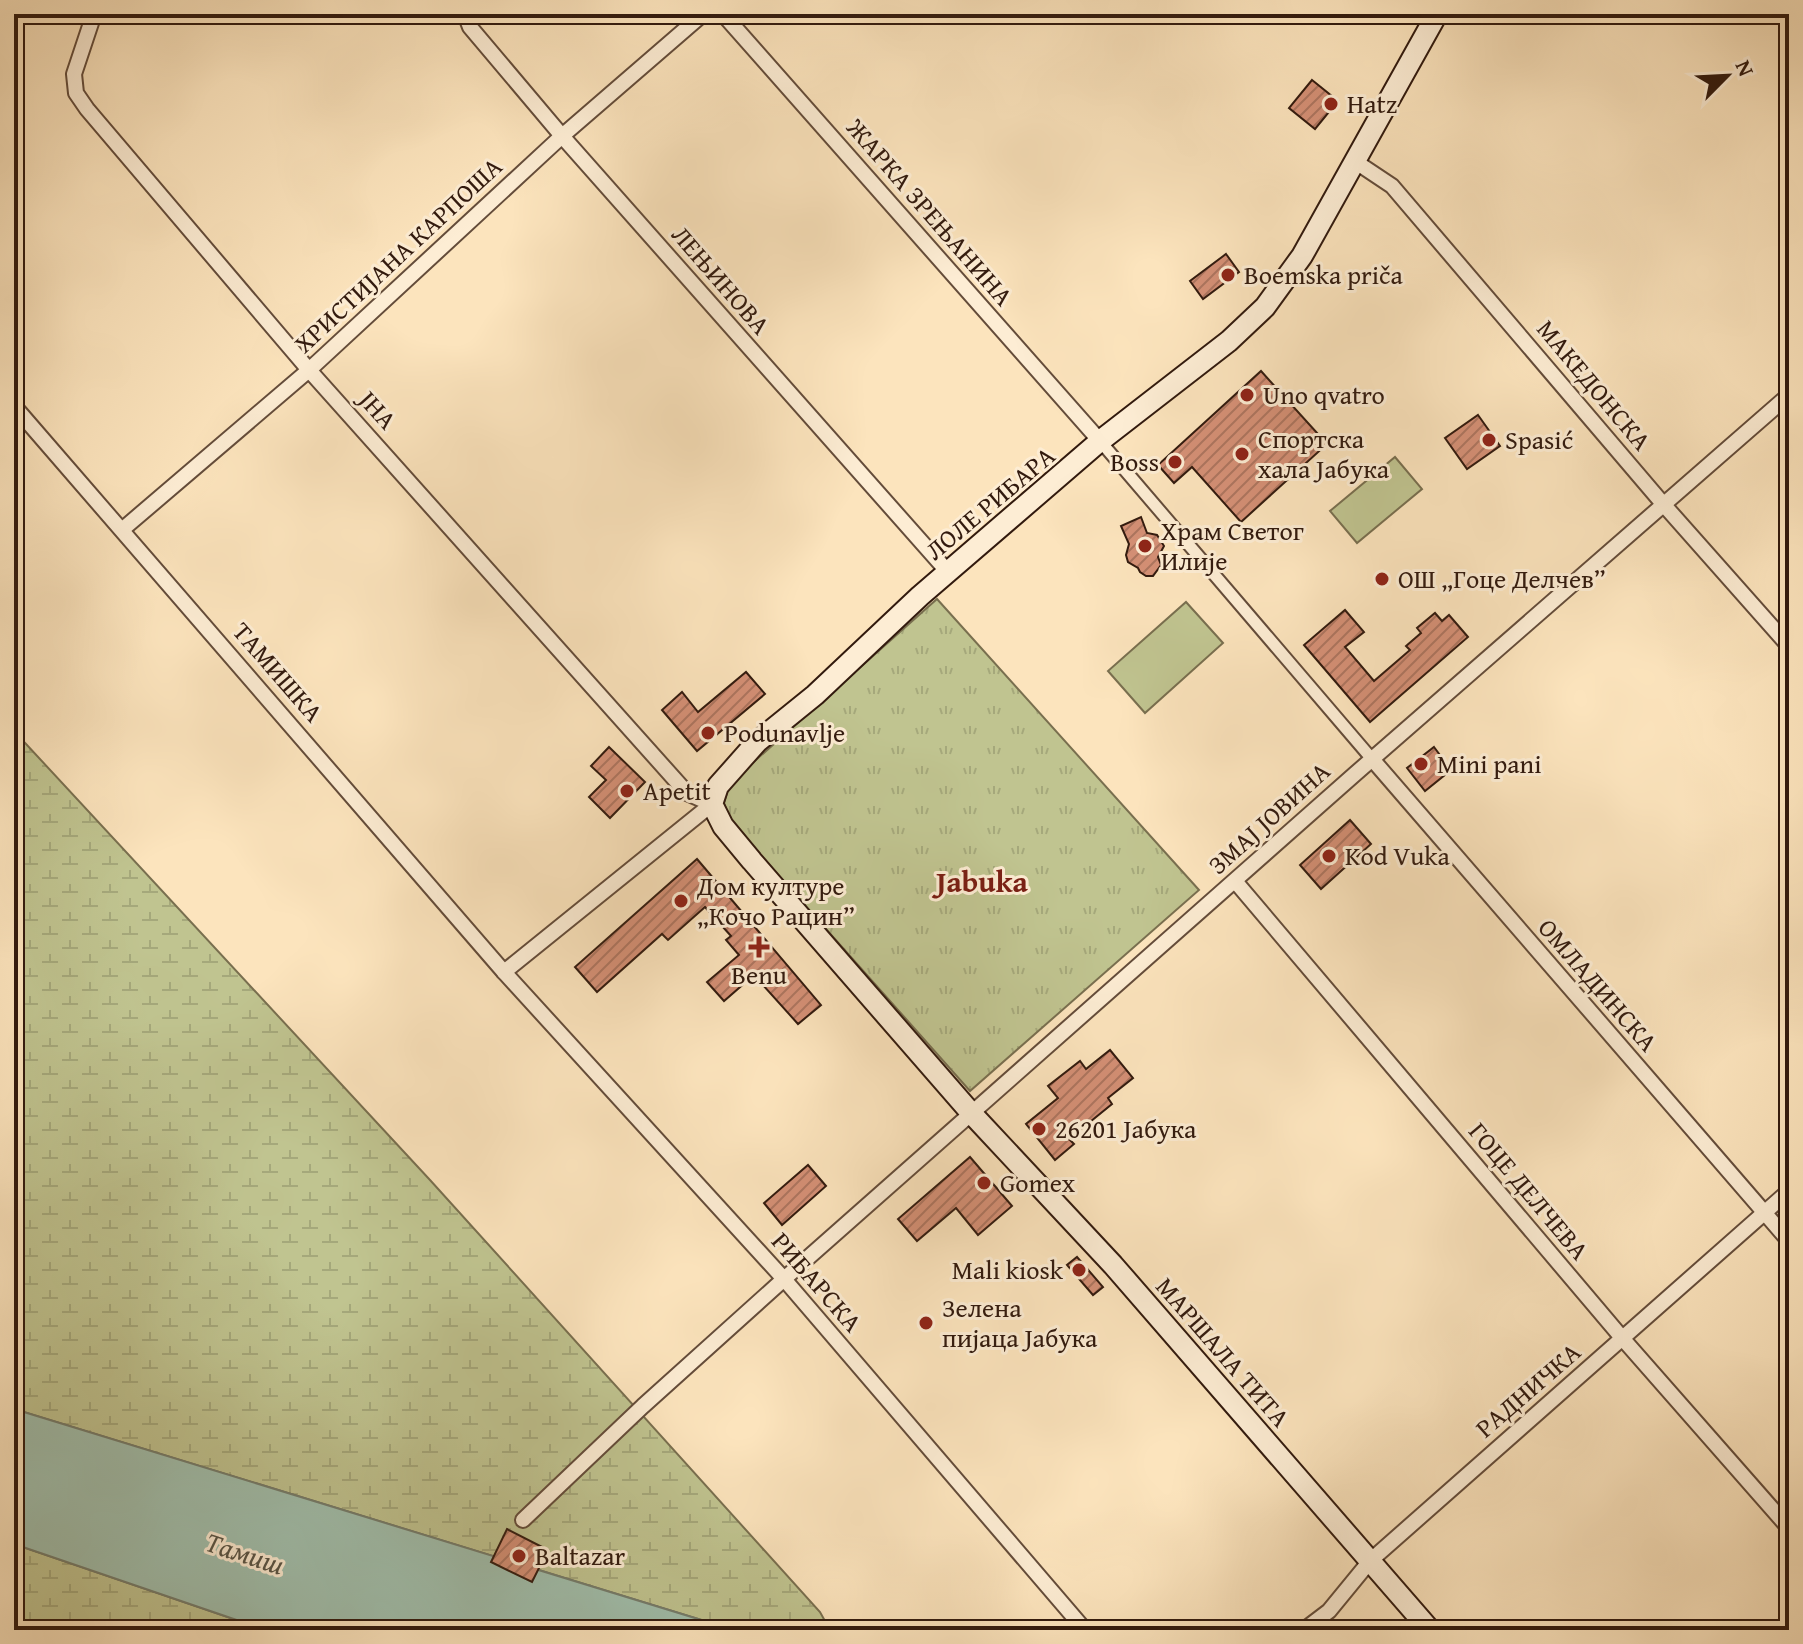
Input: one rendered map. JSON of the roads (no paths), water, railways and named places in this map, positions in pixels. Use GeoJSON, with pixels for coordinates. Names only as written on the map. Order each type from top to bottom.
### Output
{"type":"FeatureCollection","features":[{"type":"Feature","properties":{"kind":"main road","name":"ЛОЛЕ РИБАРА"},"geometry":{"type":"LineString","coordinates":[[712,804],[718,786],[757,742],[815,695],[948,572],[1100,441],[1229,341],[1265,307],[1302,256],[1437,14]]}},
{"type":"Feature","properties":{"kind":"main road","name":"МАРШАЛА ТИТА"},"geometry":{"type":"LineString","coordinates":[[712,804],[723,826],[752,861],[972,1114],[1113,1265],[1430,1630]]}},
{"type":"Feature","properties":{"kind":"street","name":"ЈНА"},"geometry":{"type":"LineString","coordinates":[[94,14],[74,74],[76,93],[87,109],[309,370],[687,793],[712,804]]}},
{"type":"Feature","properties":{"kind":"street","name":"ЛЕЊИНОВА"},"geometry":{"type":"LineString","coordinates":[[465,14],[470,27],[562,136],[948,572]]}},
{"type":"Feature","properties":{"kind":"street","name":"ХРИСТИЈАНА КАРПОША"},"geometry":{"type":"LineString","coordinates":[[123,529],[309,370],[562,136],[703,14]]}},
{"type":"Feature","properties":{"kind":"street","name":"ЖАРКА ЗРЕЊАНИНА"},"geometry":{"type":"LineString","coordinates":[[723,14],[1100,441]]}},
{"type":"Feature","properties":{"kind":"street","name":"МАКЕДОНСКА"},"geometry":{"type":"LineString","coordinates":[[1356,162],[1392,186],[1664,505],[1789,646]]}},
{"type":"Feature","properties":{"kind":"street","name":"ЗМАЈ ЈОВИНА"},"geometry":{"type":"LineString","coordinates":[[523,1520],[784,1279],[1789,395]]}},
{"type":"Feature","properties":{"kind":"street","name":"ТАМИШКА"},"geometry":{"type":"LineString","coordinates":[[14,406],[504,972]]}},
{"type":"Feature","properties":{"kind":"street"},"geometry":{"type":"LineString","coordinates":[[1100,441],[1372,759]]}},
{"type":"Feature","properties":{"kind":"street","name":"ОМЛАДИНСКА"},"geometry":{"type":"LineString","coordinates":[[1372,759],[1789,1241]]}},
{"type":"Feature","properties":{"kind":"street","name":"ЛОЛЕ РИБАРА"},"geometry":{"type":"LineString","coordinates":[[504,972],[712,804]]}},
{"type":"Feature","properties":{"kind":"street","name":"ГОЦЕ ДЕЛЧЕВА"},"geometry":{"type":"LineString","coordinates":[[1235,881],[1623,1339],[1789,1528]]}},
{"type":"Feature","properties":{"kind":"street","name":"РИБАРСКА"},"geometry":{"type":"LineString","coordinates":[[504,972],[784,1279],[1085,1630]]}},
{"type":"Feature","properties":{"kind":"street","name":"РАДНИЧКА"},"geometry":{"type":"LineString","coordinates":[[1304,1630],[1329,1611],[1370,1561],[1789,1191]]}},
{"type":"Feature","properties":{"kind":"water","name":"Тамиш"},"geometry":{"type":"Polygon","coordinates":[[[14,1409],[734,1630],[266,1630],[14,1544],[14,1409]]]}},
{"type":"Feature","properties":{"kind":"place","name":"Hatz"},"geometry":{"type":"Point","coordinates":[1331,104]}},
{"type":"Feature","properties":{"kind":"place","name":"Boemska priča"},"geometry":{"type":"Point","coordinates":[1228,275]}},
{"type":"Feature","properties":{"kind":"place","name":"Uno qvatro"},"geometry":{"type":"Point","coordinates":[1247,395]}},
{"type":"Feature","properties":{"kind":"place","name":"Spasić"},"geometry":{"type":"Point","coordinates":[1489,440]}},
{"type":"Feature","properties":{"kind":"place","name":"Спортска хала Јабука"},"geometry":{"type":"Point","coordinates":[1242,454]}},
{"type":"Feature","properties":{"kind":"place","name":"Boss"},"geometry":{"type":"Point","coordinates":[1175,462]}},
{"type":"Feature","properties":{"kind":"place","name":"Храм Светог Илије"},"geometry":{"type":"Point","coordinates":[1145,546]}},
{"type":"Feature","properties":{"kind":"place","name":"ОШ „Гоце Делчев”"},"geometry":{"type":"Point","coordinates":[1382,579]}},
{"type":"Feature","properties":{"kind":"place","name":"Podunavlje"},"geometry":{"type":"Point","coordinates":[708,733]}},
{"type":"Feature","properties":{"kind":"place","name":"Mini pani"},"geometry":{"type":"Point","coordinates":[1421,764]}},
{"type":"Feature","properties":{"kind":"place","name":"Apetit"},"geometry":{"type":"Point","coordinates":[627,791]}},
{"type":"Feature","properties":{"kind":"place","name":"Kod Vuka"},"geometry":{"type":"Point","coordinates":[1329,856]}},
{"type":"Feature","properties":{"kind":"place","name":"Дом културе „Кочо Рацин”"},"geometry":{"type":"Point","coordinates":[681,901]}},
{"type":"Feature","properties":{"kind":"place","name":"Benu"},"geometry":{"type":"Point","coordinates":[759,947]}},
{"type":"Feature","properties":{"kind":"place","name":"26201 Јабука"},"geometry":{"type":"Point","coordinates":[1039,1129]}},
{"type":"Feature","properties":{"kind":"place","name":"Gomex"},"geometry":{"type":"Point","coordinates":[984,1183]}},
{"type":"Feature","properties":{"kind":"place","name":"Mali kiosk"},"geometry":{"type":"Point","coordinates":[1079,1270]}},
{"type":"Feature","properties":{"kind":"place","name":"Зелена пијаца Јабука"},"geometry":{"type":"Point","coordinates":[926,1323]}},
{"type":"Feature","properties":{"kind":"place","name":"Baltazar"},"geometry":{"type":"Point","coordinates":[519,1556]}},
{"type":"Feature","properties":{"kind":"district","name":"Jabuka"},"geometry":{"type":"Point","coordinates":[982,882]}}]}
